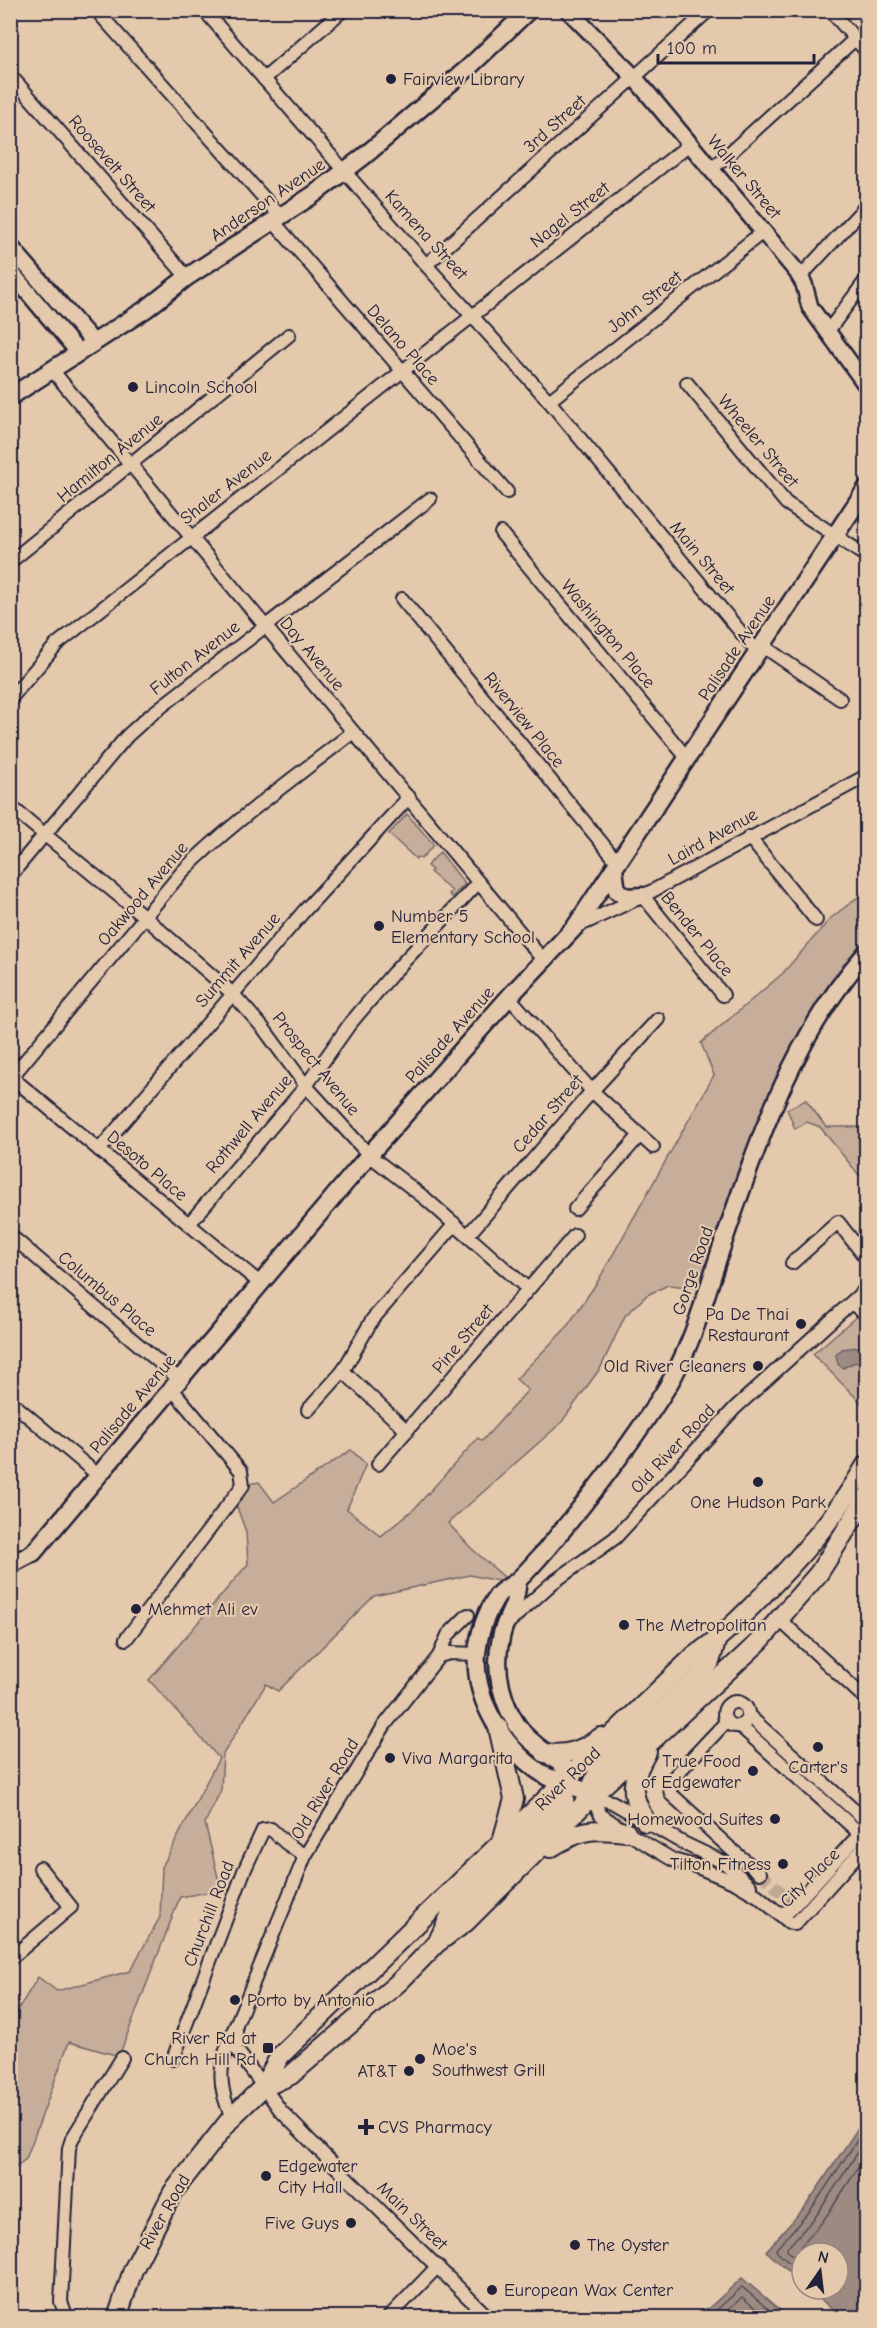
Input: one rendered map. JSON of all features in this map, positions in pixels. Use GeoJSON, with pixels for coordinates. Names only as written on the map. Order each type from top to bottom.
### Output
{"type":"FeatureCollection","features":[{"type":"Feature","properties":{"kind":"main road","name":"Anderson Avenue"},"geometry":{"type":"LineString","coordinates":[[10,397],[146,309],[187,277],[277,219],[345,171],[467,69],[529,10]]}},
{"type":"Feature","properties":{"kind":"main road","name":"Palisade Avenue"},"geometry":{"type":"LineString","coordinates":[[10,1565],[33,1553],[369,1155],[509,997],[575,927],[867,489]]}},
{"type":"Feature","properties":{"kind":"main road"},"geometry":{"type":"LineString","coordinates":[[616,867],[615,887],[621,895],[643,896]]}},
{"type":"Feature","properties":{"kind":"main road","name":"Gorge Road"},"geometry":{"type":"LineString","coordinates":[[591,1797],[566,1781],[548,1778],[511,1747],[498,1727],[485,1701],[480,1681],[477,1654],[483,1622],[499,1594],[518,1580],[543,1553],[616,1464],[669,1385],[692,1335],[746,1177],[781,1092],[818,1018],[836,991],[867,953]]}},
{"type":"Feature","properties":{"kind":"main road","name":"River Road"},"geometry":{"type":"LineString","coordinates":[[117,2318],[133,2270],[173,2192],[232,2116],[262,2088],[280,2056],[694,1656],[716,1642],[790,1568],[845,1502],[867,1465]]}},
{"type":"Feature","properties":{"kind":"main road","name":"River Road"},"geometry":{"type":"LineString","coordinates":[[262,2088],[291,2075],[399,1982],[436,1943],[466,1922],[591,1797],[759,1642],[819,1573],[867,1498]]}},
{"type":"Feature","properties":{"kind":"main road","name":"Gorge Road"},"geometry":{"type":"LineString","coordinates":[[518,1580],[514,1602],[503,1628],[497,1657],[504,1698],[512,1717],[524,1734],[564,1766],[566,1781]]}},
{"type":"Feature","properties":{"kind":"main road"},"geometry":{"type":"LineString","coordinates":[[591,1797],[593,1780],[597,1774],[701,1674],[710,1662],[716,1642]]}},
{"type":"Feature","properties":{"kind":"main road"},"geometry":{"type":"LineString","coordinates":[[545,1753],[571,1754],[586,1748],[631,1719]]}},
{"type":"Feature","properties":{"kind":"main road"},"geometry":{"type":"LineString","coordinates":[[498,1727],[514,1799],[501,1842]]}},
{"type":"Feature","properties":{"kind":"main road"},"geometry":{"type":"LineString","coordinates":[[646,1822],[636,1804],[633,1790],[634,1776],[653,1741]]}},
{"type":"Feature","properties":{"kind":"main road"},"geometry":{"type":"LineString","coordinates":[[436,1943],[451,1914],[464,1900],[560,1810],[564,1804],[566,1781]]}},
{"type":"Feature","properties":{"kind":"main road"},"geometry":{"type":"LineString","coordinates":[[524,1866],[567,1837],[583,1831],[627,1832]]}},
{"type":"Feature","properties":{"kind":"street","name":"Delano Place"},"geometry":{"type":"LineString","coordinates":[[96,10],[277,219],[402,372],[507,492]]}},
{"type":"Feature","properties":{"kind":"street","name":"Kamena Street"},"geometry":{"type":"LineString","coordinates":[[204,10],[426,265],[549,401],[618,486]]}},
{"type":"Feature","properties":{"kind":"street"},"geometry":{"type":"LineString","coordinates":[[264,79],[343,10]]}},
{"type":"Feature","properties":{"kind":"street","name":"Walker Street"},"geometry":{"type":"LineString","coordinates":[[568,10],[634,77],[801,276],[810,307],[867,385]]}},
{"type":"Feature","properties":{"kind":"street","name":"3rd Street"},"geometry":{"type":"LineString","coordinates":[[426,265],[709,10]]}},
{"type":"Feature","properties":{"kind":"street"},"geometry":{"type":"LineString","coordinates":[[830,10],[867,51]]}},
{"type":"Feature","properties":{"kind":"street"},"geometry":{"type":"LineString","coordinates":[[712,168],[855,39]]}},
{"type":"Feature","properties":{"kind":"street","name":"Roosevelt Street"},"geometry":{"type":"LineString","coordinates":[[10,75],[187,277]]}},
{"type":"Feature","properties":{"kind":"street","name":"Nagel Street"},"geometry":{"type":"LineString","coordinates":[[473,315],[690,144]]}},
{"type":"Feature","properties":{"kind":"street"},"geometry":{"type":"LineString","coordinates":[[801,276],[867,206]]}},
{"type":"Feature","properties":{"kind":"street","name":"John Street"},"geometry":{"type":"LineString","coordinates":[[549,401],[764,231]]}},
{"type":"Feature","properties":{"kind":"street"},"geometry":{"type":"LineString","coordinates":[[10,246],[94,343]]}},
{"type":"Feature","properties":{"kind":"street"},"geometry":{"type":"LineString","coordinates":[[10,271],[79,353]]}},
{"type":"Feature","properties":{"kind":"street"},"geometry":{"type":"LineString","coordinates":[[26,289],[37,278]]}},
{"type":"Feature","properties":{"kind":"street"},"geometry":{"type":"LineString","coordinates":[[828,331],[867,280]]}},
{"type":"Feature","properties":{"kind":"street","name":"Shaler Avenue"},"geometry":{"type":"LineString","coordinates":[[10,699],[57,644],[473,315]]}},
{"type":"Feature","properties":{"kind":"street","name":"Hamilton Avenue"},"geometry":{"type":"LineString","coordinates":[[10,562],[289,335]]}},
{"type":"Feature","properties":{"kind":"street","name":"Day Avenue"},"geometry":{"type":"LineString","coordinates":[[52,370],[544,961]]}},
{"type":"Feature","properties":{"kind":"street","name":"Wheeler Street"},"geometry":{"type":"LineString","coordinates":[[687,383],[786,503],[867,556]]}},
{"type":"Feature","properties":{"kind":"street","name":"Main Street"},"geometry":{"type":"LineString","coordinates":[[618,486],[760,650],[840,699]]}},
{"type":"Feature","properties":{"kind":"street","name":"Fulton Avenue"},"geometry":{"type":"LineString","coordinates":[[10,876],[127,736],[430,499]]}},
{"type":"Feature","properties":{"kind":"street","name":"Washington Place"},"geometry":{"type":"LineString","coordinates":[[501,533],[687,758]]}},
{"type":"Feature","properties":{"kind":"street","name":"Riverview Place"},"geometry":{"type":"LineString","coordinates":[[402,598],[616,867]]}},
{"type":"Feature","properties":{"kind":"street","name":"Oakwood Avenue"},"geometry":{"type":"LineString","coordinates":[[11,1077],[146,918],[182,872],[203,851],[353,732]]}},
{"type":"Feature","properties":{"kind":"street","name":"Laird Avenue"},"geometry":{"type":"LineString","coordinates":[[575,927],[643,896],[749,837],[867,776]]}},
{"type":"Feature","properties":{"kind":"street","name":"Summit Avenue"},"geometry":{"type":"LineString","coordinates":[[99,1149],[305,910],[409,797]]}},
{"type":"Feature","properties":{"kind":"street","name":"Prospect Avenue"},"geometry":{"type":"LineString","coordinates":[[10,806],[146,918],[233,994],[264,1029],[306,1086],[369,1155],[426,1199],[528,1289]]}},
{"type":"Feature","properties":{"kind":"street"},"geometry":{"type":"LineString","coordinates":[[749,837],[816,920]]}},
{"type":"Feature","properties":{"kind":"street","name":"Rothwell Avenue"},"geometry":{"type":"LineString","coordinates":[[189,1224],[306,1086],[349,1025],[393,973],[478,884]]}},
{"type":"Feature","properties":{"kind":"street","name":"Bender Place"},"geometry":{"type":"LineString","coordinates":[[643,896],[723,995]]}},
{"type":"Feature","properties":{"kind":"street"},"geometry":{"type":"LineString","coordinates":[[509,997],[592,1091],[653,1147]]}},
{"type":"Feature","properties":{"kind":"street","name":"Cedar Street"},"geometry":{"type":"LineString","coordinates":[[468,1235],[592,1091],[658,1019]]}},
{"type":"Feature","properties":{"kind":"street","name":"Desoto Place"},"geometry":{"type":"LineString","coordinates":[[11,1077],[261,1284]]}},
{"type":"Feature","properties":{"kind":"street"},"geometry":{"type":"LineString","coordinates":[[574,1209],[640,1135]]}},
{"type":"Feature","properties":{"kind":"street"},"geometry":{"type":"LineString","coordinates":[[792,1263],[838,1222],[867,1258]]}},
{"type":"Feature","properties":{"kind":"street"},"geometry":{"type":"LineString","coordinates":[[308,1410],[343,1371],[372,1320],[455,1224]]}},
{"type":"Feature","properties":{"kind":"street","name":"Pine Street"},"geometry":{"type":"LineString","coordinates":[[378,1464],[574,1235]]}},
{"type":"Feature","properties":{"kind":"street","name":"Columbus Place"},"geometry":{"type":"LineString","coordinates":[[10,1236],[176,1384],[237,1466],[243,1478],[240,1491],[126,1639]]}},
{"type":"Feature","properties":{"kind":"street","name":"Old River Road"},"geometry":{"type":"LineString","coordinates":[[503,1628],[551,1584],[615,1538],[735,1408],[867,1289]]}},
{"type":"Feature","properties":{"kind":"street"},"geometry":{"type":"LineString","coordinates":[[851,1303],[867,1314]]}},
{"type":"Feature","properties":{"kind":"street"},"geometry":{"type":"LineString","coordinates":[[343,1371],[406,1431]]}},
{"type":"Feature","properties":{"kind":"street"},"geometry":{"type":"LineString","coordinates":[[10,1401],[99,1476]]}},
{"type":"Feature","properties":{"kind":"street","name":"Old River Road"},"geometry":{"type":"LineString","coordinates":[[305,1856],[384,1726],[439,1656],[448,1635],[468,1615]]}},
{"type":"Feature","properties":{"kind":"street"},"geometry":{"type":"LineString","coordinates":[[780,1620],[867,1699]]}},
{"type":"Feature","properties":{"kind":"street"},"geometry":{"type":"LineString","coordinates":[[439,1656],[450,1653],[477,1654]]}},
{"type":"Feature","properties":{"kind":"street"},"geometry":{"type":"LineString","coordinates":[[862,1839],[740,1726],[726,1722],[725,1708],[733,1702],[742,1703],[749,1716],[866,1820]]}},
{"type":"Feature","properties":{"kind":"street"},"geometry":{"type":"LineString","coordinates":[[740,1726],[749,1716]]}},
{"type":"Feature","properties":{"kind":"street"},"geometry":{"type":"LineString","coordinates":[[726,1722],[674,1777],[669,1785],[671,1794],[760,1873]]}},
{"type":"Feature","properties":{"kind":"street","name":"City Place"},"geometry":{"type":"LineString","coordinates":[[591,1797],[612,1802],[683,1843],[725,1863],[758,1896],[777,1912],[783,1913],[789,1911],[862,1839],[861,1822],[866,1820]]}},
{"type":"Feature","properties":{"kind":"street","name":"City Place"},"geometry":{"type":"LineString","coordinates":[[591,1797],[601,1815],[673,1860],[695,1866],[736,1883],[758,1896]]}},
{"type":"Feature","properties":{"kind":"street","name":"Churchill Road"},"geometry":{"type":"LineString","coordinates":[[173,2060],[244,1871],[263,1830],[271,1829],[305,1856]]}},
{"type":"Feature","properties":{"kind":"street"},"geometry":{"type":"LineString","coordinates":[[232,2116],[224,2101],[220,2079],[224,2049],[305,1856]]}},
{"type":"Feature","properties":{"kind":"street"},"geometry":{"type":"LineString","coordinates":[[10,1959],[71,1907],[40,1868]]}},
{"type":"Feature","properties":{"kind":"street"},"geometry":{"type":"LineString","coordinates":[[236,2025],[236,2049],[262,2088]]}},
{"type":"Feature","properties":{"kind":"street"},"geometry":{"type":"LineString","coordinates":[[71,2318],[66,2315],[61,2302],[69,2148],[72,2139],[122,2058]]}},
{"type":"Feature","properties":{"kind":"street","name":"Main Street"},"geometry":{"type":"LineString","coordinates":[[262,2088],[326,2157],[488,2317]]}},
{"type":"Feature","properties":{"kind":"street"},"geometry":{"type":"LineString","coordinates":[[388,2318],[414,2287],[438,2266]]}},
{"type":"Feature","properties":{"kind":"shaded area"},"geometry":{"type":"Polygon","coordinates":[[[407,814],[434,845],[421,859],[418,857],[416,859],[389,834],[407,814]]]}},
{"type":"Feature","properties":{"kind":"shaded area"},"geometry":{"type":"Polygon","coordinates":[[[440,852],[465,884],[452,897],[449,894],[452,891],[430,872],[432,870],[427,866],[440,852]]]}},
{"type":"Feature","properties":{"kind":"shaded area"},"geometry":{"type":"Polygon","coordinates":[[[866,884],[866,953],[818,1018],[708,1289],[668,1285],[647,1295],[625,1316],[601,1367],[561,1423],[448,1523],[471,1548],[512,1584],[470,1575],[374,1596],[278,1691],[266,1684],[223,1754],[221,1790],[205,1823],[221,1890],[180,1897],[119,2056],[69,2042],[26,2159],[11,2170],[11,2021],[38,1977],[57,1991],[130,1971],[160,1917],[162,1867],[219,1758],[149,1680],[248,1564],[246,1532],[234,1499],[243,1485],[259,1482],[274,1502],[351,1450],[366,1464],[347,1509],[381,1536],[415,1508],[478,1438],[482,1441],[528,1390],[516,1379],[566,1328],[598,1281],[714,1075],[701,1043],[782,974],[831,918],[863,893],[866,884]]]}},
{"type":"Feature","properties":{"kind":"shaded area"},"geometry":{"type":"Polygon","coordinates":[[[806,1100],[826,1127],[866,1127],[866,1184],[820,1127],[807,1122],[795,1129],[787,1109],[806,1100]]]}},
{"type":"Feature","properties":{"kind":"shaded area"},"geometry":{"type":"Polygon","coordinates":[[[857,1316],[866,1322],[866,1408],[813,1354],[857,1316]]]}},
{"type":"Feature","properties":{"kind":"water"},"geometry":{"type":"Polygon","coordinates":[[[866,1341],[866,1394],[859,1380],[865,1368],[861,1362],[843,1368],[838,1364],[836,1355],[842,1349],[858,1347],[866,1341]]]}},
{"type":"Feature","properties":{"kind":"water"},"geometry":{"type":"Polygon","coordinates":[[[866,2116],[866,2317],[841,2317],[823,2301],[850,2301],[850,2241],[790,2241],[790,2272],[766,2251],[805,2207],[866,2116]]]}},
{"type":"Feature","properties":{"kind":"water"},"geometry":{"type":"Polygon","coordinates":[[[742,2278],[788,2317],[699,2317],[742,2278]]]}},
{"type":"Feature","properties":{"kind":"tunnel"},"geometry":{"type":"LineString","coordinates":[[760,1873],[810,1919]]}},
{"type":"Feature","properties":{"kind":"place","name":"Fairview Library"},"geometry":{"type":"Point","coordinates":[391,79]}},
{"type":"Feature","properties":{"kind":"place","name":"Lincoln School"},"geometry":{"type":"Point","coordinates":[133,387]}},
{"type":"Feature","properties":{"kind":"place","name":"Number 5 Elementary School"},"geometry":{"type":"Point","coordinates":[379,926]}},
{"type":"Feature","properties":{"kind":"place","name":"Pa De Thai Restaurant"},"geometry":{"type":"Point","coordinates":[801,1324]}},
{"type":"Feature","properties":{"kind":"place","name":"Old River Cleaners"},"geometry":{"type":"Point","coordinates":[758,1366]}},
{"type":"Feature","properties":{"kind":"place","name":"One Hudson Park"},"geometry":{"type":"Point","coordinates":[758,1482]}},
{"type":"Feature","properties":{"kind":"place","name":"Mehmet Ali ev"},"geometry":{"type":"Point","coordinates":[136,1609]}},
{"type":"Feature","properties":{"kind":"place","name":"The Metropolitan"},"geometry":{"type":"Point","coordinates":[624,1625]}},
{"type":"Feature","properties":{"kind":"place","name":"Carter's"},"geometry":{"type":"Point","coordinates":[818,1747]}},
{"type":"Feature","properties":{"kind":"place","name":"Viva Margarita"},"geometry":{"type":"Point","coordinates":[390,1758]}},
{"type":"Feature","properties":{"kind":"place","name":"True Food of Edgewater"},"geometry":{"type":"Point","coordinates":[753,1771]}},
{"type":"Feature","properties":{"kind":"place","name":"Homewood Suites"},"geometry":{"type":"Point","coordinates":[775,1819]}},
{"type":"Feature","properties":{"kind":"place","name":"Tilton Fitness"},"geometry":{"type":"Point","coordinates":[783,1864]}},
{"type":"Feature","properties":{"kind":"place","name":"Porto by Antonio"},"geometry":{"type":"Point","coordinates":[235,2000]}},
{"type":"Feature","properties":{"kind":"place","name":"River Rd at Church Hill Rd"},"geometry":{"type":"Point","coordinates":[268,2048]}},
{"type":"Feature","properties":{"kind":"place","name":"Moe's Southwest Grill"},"geometry":{"type":"Point","coordinates":[420,2059]}},
{"type":"Feature","properties":{"kind":"place","name":"AT&T"},"geometry":{"type":"Point","coordinates":[409,2071]}},
{"type":"Feature","properties":{"kind":"place","name":"CVS Pharmacy"},"geometry":{"type":"Point","coordinates":[366,2127]}},
{"type":"Feature","properties":{"kind":"place","name":"Edgewater City Hall"},"geometry":{"type":"Point","coordinates":[266,2176]}},
{"type":"Feature","properties":{"kind":"place","name":"Five Guys"},"geometry":{"type":"Point","coordinates":[351,2223]}},
{"type":"Feature","properties":{"kind":"place","name":"The Oyster"},"geometry":{"type":"Point","coordinates":[575,2245]}},
{"type":"Feature","properties":{"kind":"place","name":"European Wax Center"},"geometry":{"type":"Point","coordinates":[492,2290]}}]}
